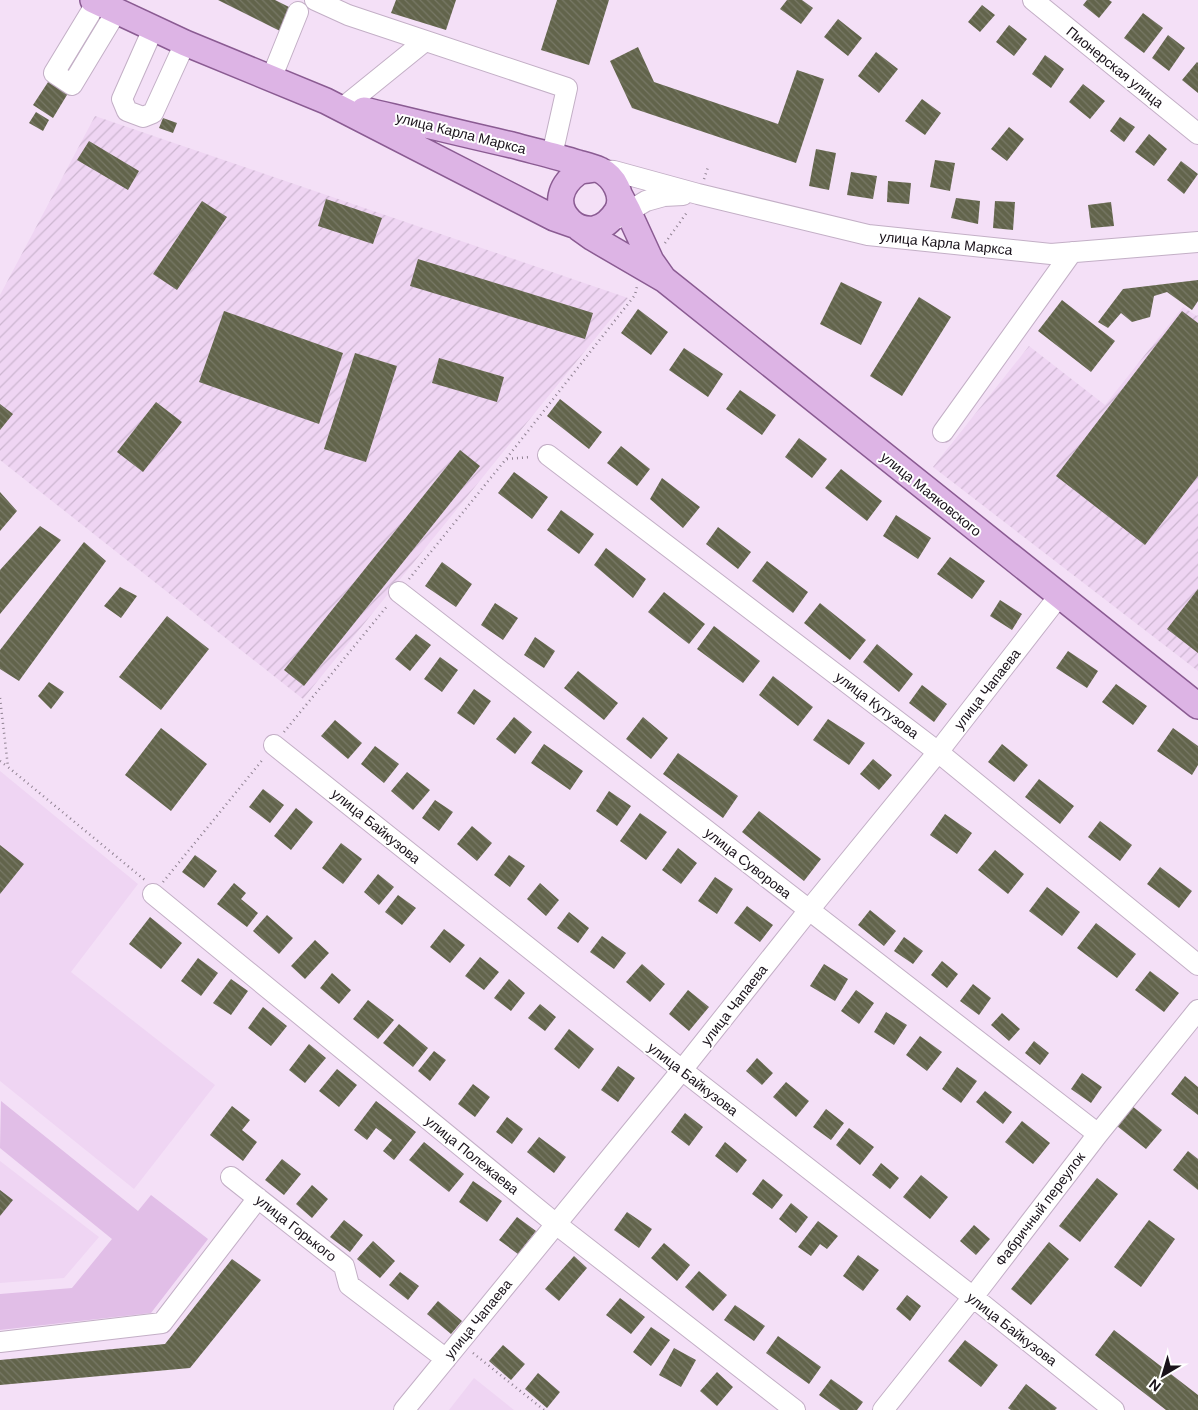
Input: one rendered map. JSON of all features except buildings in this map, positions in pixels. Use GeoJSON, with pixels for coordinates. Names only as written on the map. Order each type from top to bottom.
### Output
{"type":"FeatureCollection","features":[{"type":"Feature","properties":{"kind":"main road"},"geometry":{"type":"LineString","coordinates":[[102,5],[184,43],[271,79],[336,103],[554,218],[577,227],[595,229],[607,223],[620,206],[624,204],[617,187],[610,178],[598,170],[579,172],[564,188],[561,196],[561,207],[565,216],[577,227]]}},
{"type":"Feature","properties":{"kind":"main road","name":"улица Карла Маркса"},"geometry":{"type":"LineString","coordinates":[[336,103],[552,155],[598,170]]}},
{"type":"Feature","properties":{"kind":"main road","name":"улица Маяковского"},"geometry":{"type":"LineString","coordinates":[[624,204],[651,261],[665,280]]}},
{"type":"Feature","properties":{"kind":"main road","name":"улица Маяковского"},"geometry":{"type":"LineString","coordinates":[[577,227],[665,280],[1198,706]]}},
{"type":"Feature","properties":{"kind":"street"},"geometry":{"type":"LineString","coordinates":[[315,0],[348,15],[567,88],[552,155]]}},
{"type":"Feature","properties":{"kind":"street","name":"Пионерская улица"},"geometry":{"type":"LineString","coordinates":[[1033,0],[1198,134]]}},
{"type":"Feature","properties":{"kind":"street"},"geometry":{"type":"LineString","coordinates":[[271,79],[298,12]]}},
{"type":"Feature","properties":{"kind":"street"},"geometry":{"type":"LineString","coordinates":[[153,29],[122,99],[127,111],[143,117],[153,112],[184,43]]}},
{"type":"Feature","properties":{"kind":"street"},"geometry":{"type":"LineString","coordinates":[[336,103],[425,40]]}},
{"type":"Feature","properties":{"kind":"street","name":"улица Карла Маркса"},"geometry":{"type":"LineString","coordinates":[[598,170],[614,171],[694,202]]}},
{"type":"Feature","properties":{"kind":"street","name":"улица Карла Маркса"},"geometry":{"type":"LineString","coordinates":[[624,204],[664,196],[868,235],[1051,254],[1198,242]]}},
{"type":"Feature","properties":{"kind":"street"},"geometry":{"type":"LineString","coordinates":[[943,432],[1072,252]]}},
{"type":"Feature","properties":{"kind":"street","name":"улица Кутузова"},"geometry":{"type":"LineString","coordinates":[[548,455],[938,752],[1198,966]]}},
{"type":"Feature","properties":{"kind":"street","name":"улица Суворова"},"geometry":{"type":"LineString","coordinates":[[399,592],[1098,1134]]}},
{"type":"Feature","properties":{"kind":"street","name":"улица Чапаева"},"geometry":{"type":"LineString","coordinates":[[404,1410],[682,1070],[938,752],[1059,596]]}},
{"type":"Feature","properties":{"kind":"street","name":"улица Байкузова"},"geometry":{"type":"LineString","coordinates":[[274,745],[682,1070],[973,1297],[1111,1409]]}},
{"type":"Feature","properties":{"kind":"street","name":"улица Полежаева"},"geometry":{"type":"LineString","coordinates":[[151,889],[556,1224],[795,1410]]}},
{"type":"Feature","properties":{"kind":"street","name":"Фабричный переулок"},"geometry":{"type":"LineString","coordinates":[[883,1410],[973,1297],[1098,1134],[1198,1010]]}},
{"type":"Feature","properties":{"kind":"street","name":"улица Горького"},"geometry":{"type":"LineString","coordinates":[[231,1177],[344,1266],[349,1285],[446,1359]]}},
{"type":"Feature","properties":{"kind":"street"},"geometry":{"type":"LineString","coordinates":[[0,1342],[162,1323],[258,1198]]}},
{"type":"Feature","properties":{"kind":"path"},"geometry":{"type":"LineString","coordinates":[[662,247],[694,202]]}},
{"type":"Feature","properties":{"kind":"path"},"geometry":{"type":"LineString","coordinates":[[506,460],[548,455]]}},
{"type":"Feature","properties":{"kind":"path"},"geometry":{"type":"LineString","coordinates":[[0,698],[8,767]]}},
{"type":"Feature","properties":{"kind":"path"},"geometry":{"type":"LineString","coordinates":[[0,761],[151,889]]}},
{"type":"Feature","properties":{"kind":"path"},"geometry":{"type":"LineString","coordinates":[[459,1342],[544,1410]]}},
{"type":"Feature","properties":{"kind":"shaded area"},"geometry":{"type":"Polygon","coordinates":[[[95,116],[628,298],[303,699],[0,460],[0,295],[95,116]]]}},
{"type":"Feature","properties":{"kind":"shaded area"},"geometry":{"type":"Polygon","coordinates":[[[1183,307],[1198,315],[1198,671],[933,467],[1029,346],[1105,405],[1183,307]]]}},
{"type":"Feature","properties":{"kind":"shaded area"},"geometry":{"type":"Polygon","coordinates":[[[0,771],[138,884],[71,972],[215,1085],[134,1189],[0,1081],[0,771]]]}},
{"type":"Feature","properties":{"kind":"shaded area"},"geometry":{"type":"Polygon","coordinates":[[[1,1101],[138,1211],[151,1195],[208,1239],[151,1313],[0,1330],[0,1294],[72,1288],[112,1239],[0,1148],[1,1101]]]}},
{"type":"Feature","properties":{"kind":"shaded area"},"geometry":{"type":"Polygon","coordinates":[[[0,1161],[99,1237],[64,1278],[0,1283],[0,1161]]]}},
{"type":"Feature","properties":{"kind":"shaded area"},"geometry":{"type":"Polygon","coordinates":[[[474,1378],[514,1410],[449,1410],[474,1378]]]}}]}
